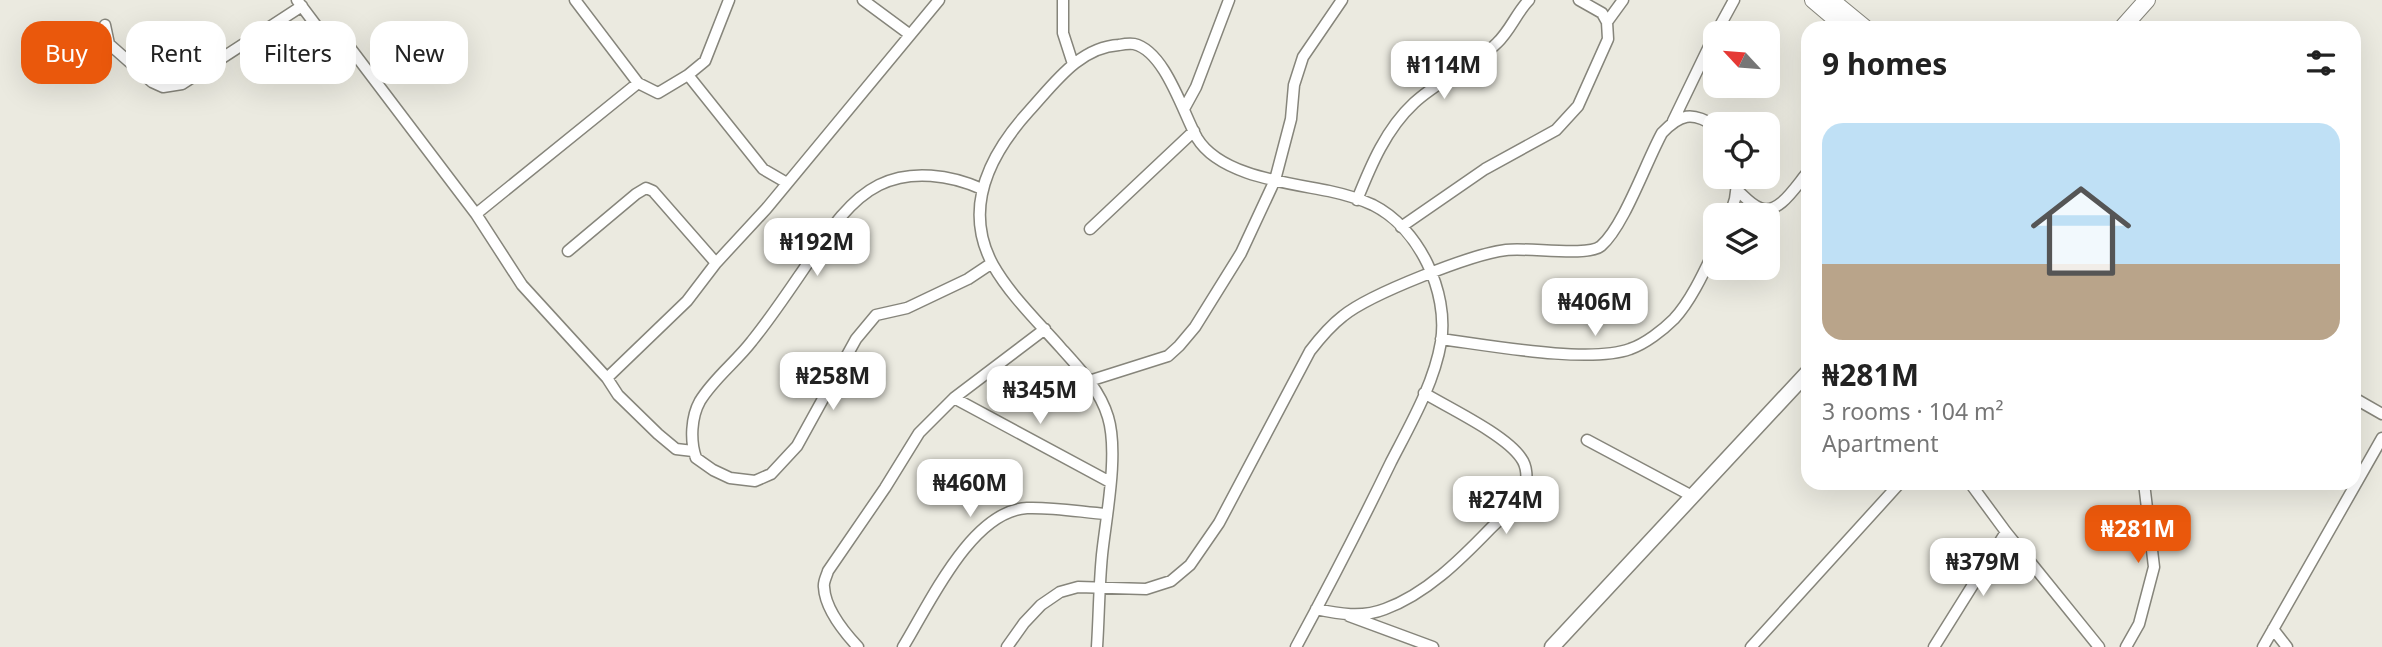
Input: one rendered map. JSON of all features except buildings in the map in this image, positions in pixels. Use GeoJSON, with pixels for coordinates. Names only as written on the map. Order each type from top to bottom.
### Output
{"type":"FeatureCollection","features":[{"type":"Feature","properties":{"kind":"main road"},"geometry":{"type":"LineString","coordinates":[[2128,21],[2147,0]]}},
{"type":"Feature","properties":{"kind":"main road"},"geometry":{"type":"LineString","coordinates":[[1819,1],[1839,21]]}},
{"type":"Feature","properties":{"kind":"main road"},"geometry":{"type":"LineString","coordinates":[[1819,1],[1853,21]]}},
{"type":"Feature","properties":{"kind":"street"},"geometry":{"type":"LineString","coordinates":[[575,0],[638,83],[658,93],[705,61],[729,0]]}},
{"type":"Feature","properties":{"kind":"street"},"geometry":{"type":"LineString","coordinates":[[863,0],[909,34]]}},
{"type":"Feature","properties":{"kind":"street"},"geometry":{"type":"LineString","coordinates":[[607,378],[687,301],[939,0]]}},
{"type":"Feature","properties":{"kind":"street"},"geometry":{"type":"LineString","coordinates":[[1063,0],[1063,33],[1073,64]]}},
{"type":"Feature","properties":{"kind":"street"},"geometry":{"type":"LineString","coordinates":[[1184,109],[1196,87],[1229,0]]}},
{"type":"Feature","properties":{"kind":"street"},"geometry":{"type":"LineString","coordinates":[[1088,381],[1168,356],[1195,327],[1241,253],[1275,180],[1291,119],[1294,85],[1303,57],[1342,0]]}},
{"type":"Feature","properties":{"kind":"street"},"geometry":{"type":"LineString","coordinates":[[1357,200],[1371,165],[1391,128],[1415,101],[1483,56],[1500,41],[1530,0]]}},
{"type":"Feature","properties":{"kind":"street"},"geometry":{"type":"LineString","coordinates":[[1401,227],[1485,169],[1556,130],[1578,106],[1608,39],[1607,22],[1602,13],[1579,0]]}},
{"type":"Feature","properties":{"kind":"street"},"geometry":{"type":"LineString","coordinates":[[1607,22],[1623,0]]}},
{"type":"Feature","properties":{"kind":"street"},"geometry":{"type":"LineString","coordinates":[[1722,21],[1734,0]]}},
{"type":"Feature","properties":{"kind":"street"},"geometry":{"type":"LineString","coordinates":[[112,47],[152,82],[163,87],[182,84],[299,3],[318,28],[348,45],[476,214],[522,285],[607,378],[618,395],[676,449],[694,451]]}},
{"type":"Feature","properties":{"kind":"street"},"geometry":{"type":"LineString","coordinates":[[1097,647],[1099,587],[1110,482],[1109,420],[1098,394],[992,263],[979,212],[982,189],[991,163],[1004,141],[1073,64],[1113,45],[1136,44],[1152,56],[1167,76],[1199,140],[1211,154],[1236,169],[1333,192],[1373,205],[1401,227],[1416,245],[1432,274],[1442,308],[1441,339],[1436,363],[1384,478],[1296,647]]}},
{"type":"Feature","properties":{"kind":"street"},"geometry":{"type":"LineString","coordinates":[[1007,647],[1041,605],[1069,590],[1079,587],[1146,589],[1171,581],[1190,565],[1220,523],[1310,351],[1345,315],[1374,298],[1432,274],[1503,250],[1523,248],[1583,252],[1600,247],[1619,222],[1662,133],[1673,121],[1703,59]]}},
{"type":"Feature","properties":{"kind":"street"},"geometry":{"type":"LineString","coordinates":[[688,75],[763,169],[787,183]]}},
{"type":"Feature","properties":{"kind":"street"},"geometry":{"type":"LineString","coordinates":[[476,214],[638,83]]}},
{"type":"Feature","properties":{"kind":"street"},"geometry":{"type":"LineString","coordinates":[[1673,121],[1692,116],[1703,121]]}},
{"type":"Feature","properties":{"kind":"street"},"geometry":{"type":"LineString","coordinates":[[1090,229],[1194,131]]}},
{"type":"Feature","properties":{"kind":"street"},"geometry":{"type":"LineString","coordinates":[[982,189],[961,179],[928,175],[881,184],[864,194],[825,239],[752,342],[723,372],[700,402],[692,421],[694,451],[699,462],[730,478],[755,481],[771,474],[797,446],[856,339],[876,316],[907,308],[968,279],[992,263]]}},
{"type":"Feature","properties":{"kind":"street"},"geometry":{"type":"LineString","coordinates":[[1733,203],[1737,190],[1756,206],[1768,210],[1778,206],[1801,180]]}},
{"type":"Feature","properties":{"kind":"street"},"geometry":{"type":"LineString","coordinates":[[568,251],[646,188],[653,191],[716,264]]}},
{"type":"Feature","properties":{"kind":"street"},"geometry":{"type":"LineString","coordinates":[[1441,339],[1578,353],[1608,354],[1631,349],[1675,318],[1703,274]]}},
{"type":"Feature","properties":{"kind":"street"},"geometry":{"type":"LineString","coordinates":[[858,647],[846,635],[831,608],[823,586],[828,571],[919,433],[954,398],[1045,329]]}},
{"type":"Feature","properties":{"kind":"street"},"geometry":{"type":"LineString","coordinates":[[1552,647],[1801,379]]}},
{"type":"Feature","properties":{"kind":"street"},"geometry":{"type":"LineString","coordinates":[[1346,615],[1384,610],[1419,591],[1457,564],[1515,504],[1525,487],[1526,472],[1522,458],[1509,445],[1423,393]]}},
{"type":"Feature","properties":{"kind":"street"},"geometry":{"type":"LineString","coordinates":[[954,398],[1110,482]]}},
{"type":"Feature","properties":{"kind":"street"},"geometry":{"type":"LineString","coordinates":[[2361,402],[2382,414]]}},
{"type":"Feature","properties":{"kind":"street"},"geometry":{"type":"LineString","coordinates":[[2361,475],[2382,438]]}},
{"type":"Feature","properties":{"kind":"street"},"geometry":{"type":"LineString","coordinates":[[1587,440],[1692,496]]}},
{"type":"Feature","properties":{"kind":"street"},"geometry":{"type":"LineString","coordinates":[[1751,647],[1894,490]]}},
{"type":"Feature","properties":{"kind":"street"},"geometry":{"type":"LineString","coordinates":[[1975,490],[2099,647]]}},
{"type":"Feature","properties":{"kind":"street"},"geometry":{"type":"LineString","coordinates":[[2126,647],[2138,624],[2154,567],[2145,490]]}},
{"type":"Feature","properties":{"kind":"street"},"geometry":{"type":"LineString","coordinates":[[2263,647],[2352,490]]}},
{"type":"Feature","properties":{"kind":"street"},"geometry":{"type":"LineString","coordinates":[[902,647],[953,562],[968,543],[992,522],[1025,508],[1107,514]]}},
{"type":"Feature","properties":{"kind":"street"},"geometry":{"type":"LineString","coordinates":[[1934,647],[2006,532]]}},
{"type":"Feature","properties":{"kind":"street"},"geometry":{"type":"LineString","coordinates":[[1316,609],[1346,615],[1433,647]]}},
{"type":"Feature","properties":{"kind":"street"},"geometry":{"type":"LineString","coordinates":[[2273,629],[2287,647]]}}]}
